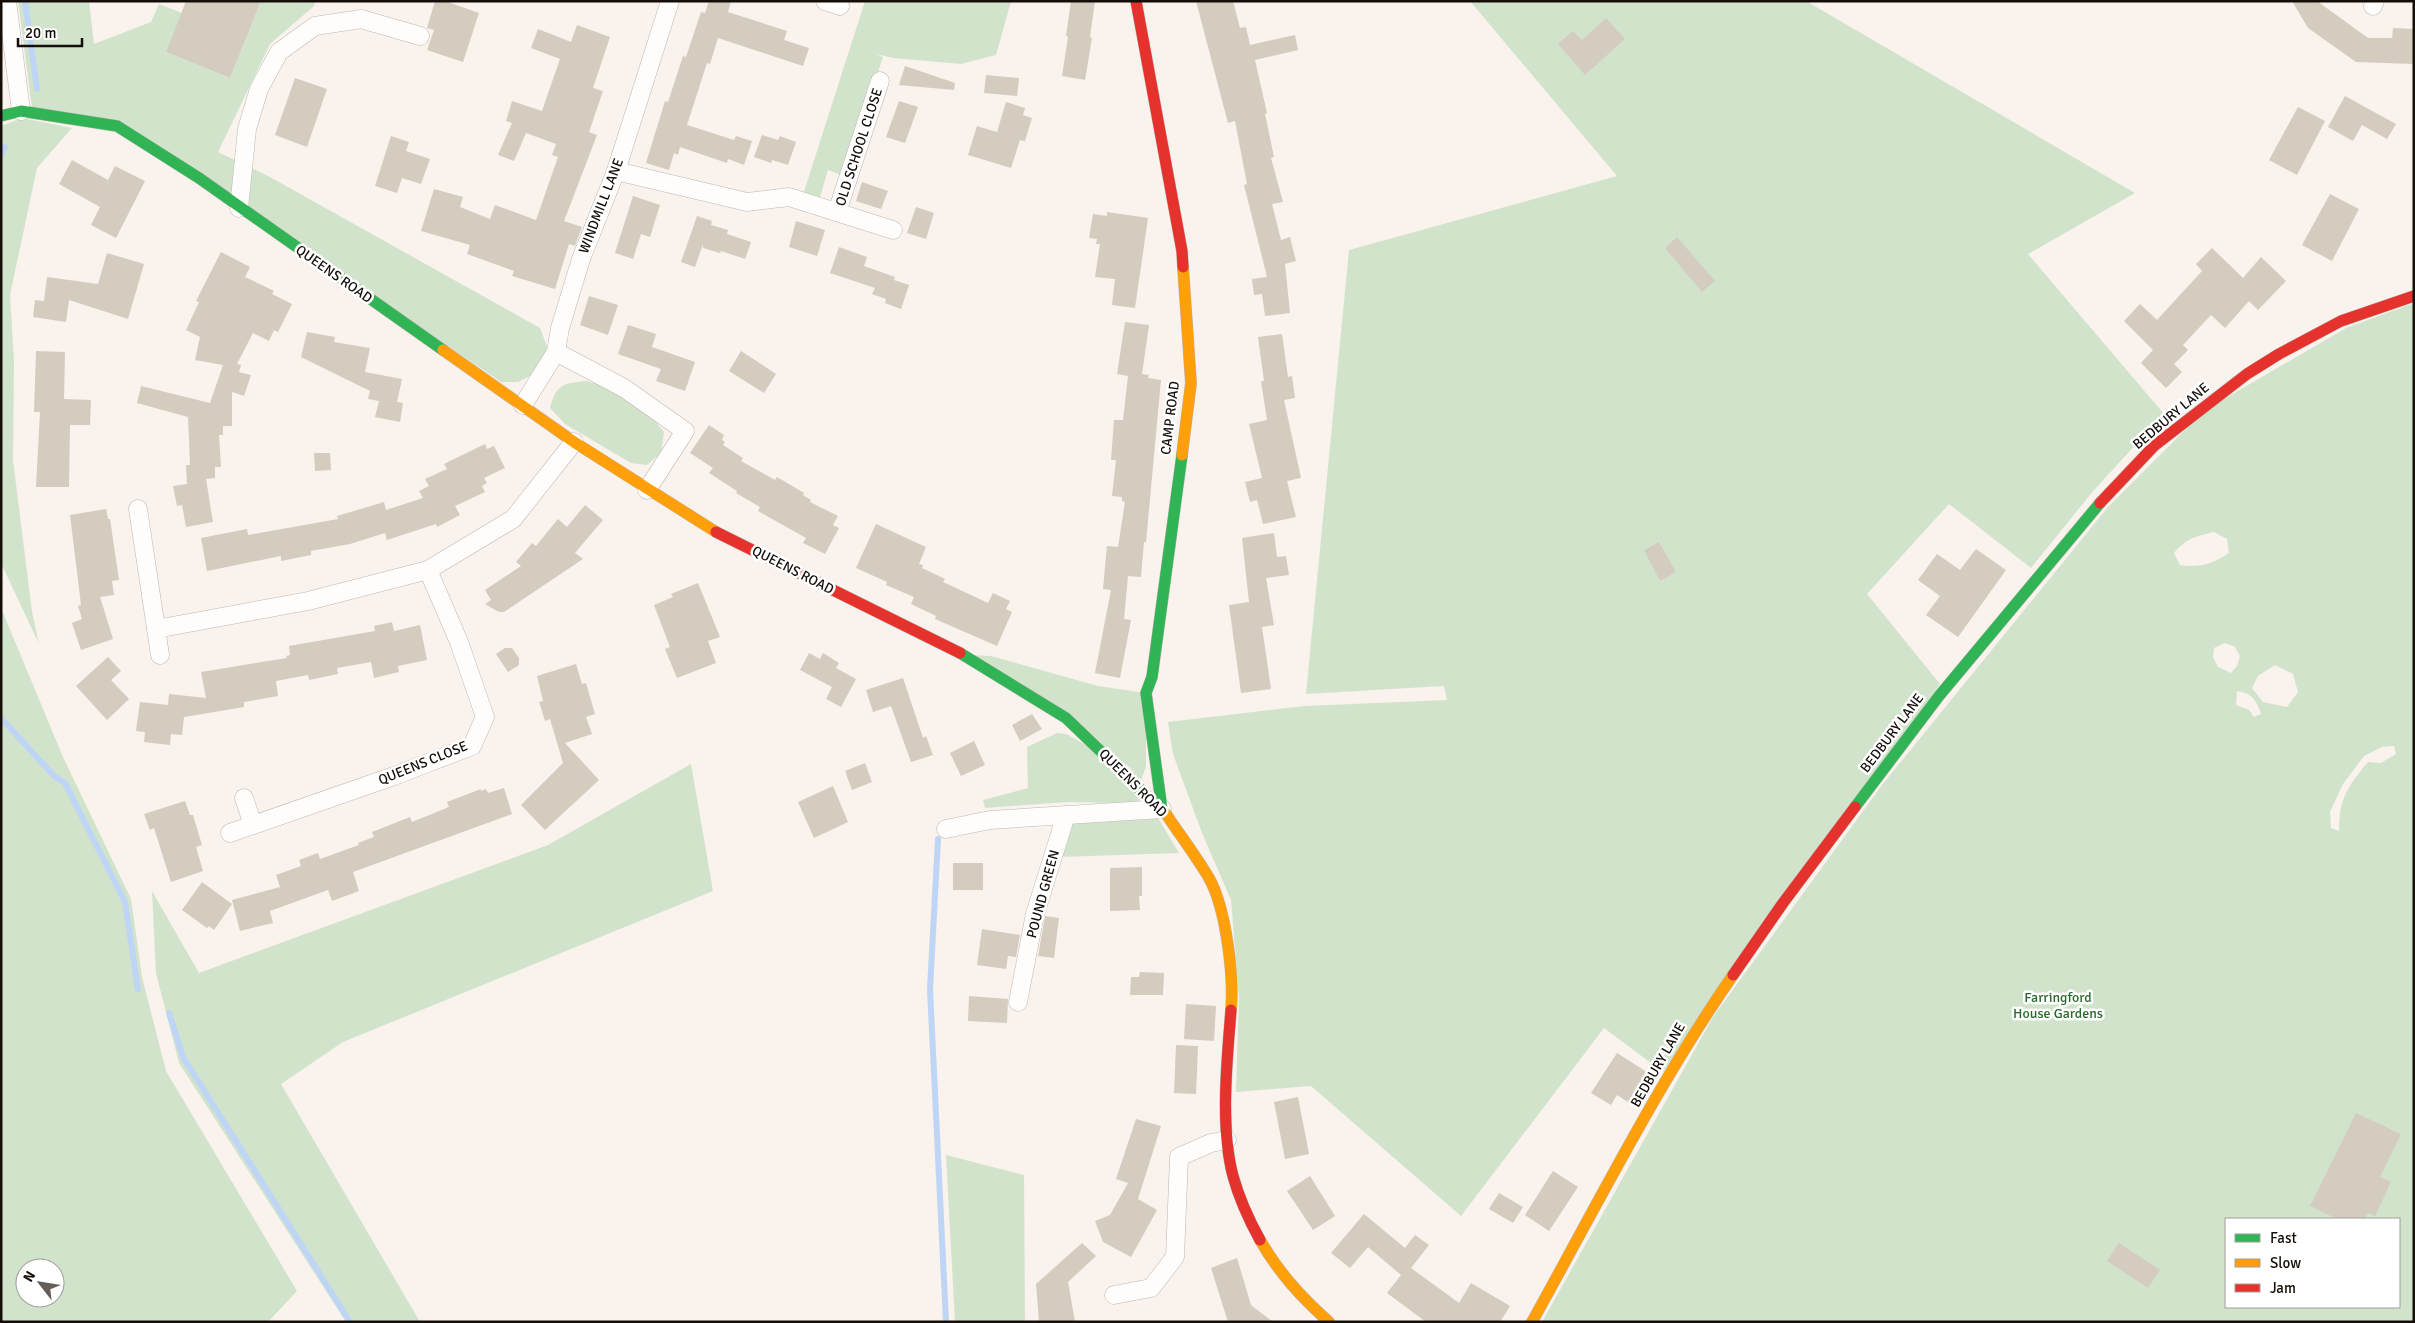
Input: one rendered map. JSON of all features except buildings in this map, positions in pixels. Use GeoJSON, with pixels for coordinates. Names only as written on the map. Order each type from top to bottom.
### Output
{"type":"FeatureCollection","features":[{"type":"Feature","properties":{"kind":"street"},"geometry":{"type":"LineString","coordinates":[[7,1],[21,111]]}},
{"type":"Feature","properties":{"kind":"street","name":"WINDMILL LANE"},"geometry":{"type":"LineString","coordinates":[[523,405],[556,352],[560,328],[581,259],[616,171],[670,1]]}},
{"type":"Feature","properties":{"kind":"street","name":"CAMP ROAD"},"geometry":{"type":"LineString","coordinates":[[1136,1],[1182,251],[1191,383],[1153,668],[1146,692],[1162,809]]}},
{"type":"Feature","properties":{"kind":"street"},"geometry":{"type":"LineString","coordinates":[[239,208],[246,130],[259,89],[279,52],[315,26],[361,19],[420,36]]}},
{"type":"Feature","properties":{"kind":"street","name":"OLD SCHOOL CLOSE"},"geometry":{"type":"LineString","coordinates":[[837,212],[880,81]]}},
{"type":"Feature","properties":{"kind":"street","name":"QUEENS ROAD"},"geometry":{"type":"LineString","coordinates":[[1,116],[21,111],[117,126],[199,178],[239,208],[574,442],[647,490],[718,533],[964,656],[1066,718],[1162,809],[1210,880],[1225,926],[1232,996],[1227,1060],[1227,1140],[1233,1176],[1251,1223],[1275,1266],[1301,1297],[1329,1322]]}},
{"type":"Feature","properties":{"kind":"street","name":"OLD SCHOOL CLOSE"},"geometry":{"type":"LineString","coordinates":[[616,171],[747,202],[789,197],[894,230]]}},
{"type":"Feature","properties":{"kind":"street","name":"BEDBURY LANE"},"geometry":{"type":"LineString","coordinates":[[1532,1322],[1661,1089],[1708,1011],[1788,896],[1939,696],[2095,510],[2154,446],[2203,406],[2247,374],[2279,354],[2341,321],[2414,296]]}},
{"type":"Feature","properties":{"kind":"street"},"geometry":{"type":"LineString","coordinates":[[556,352],[624,388],[685,431],[647,490]]}},
{"type":"Feature","properties":{"kind":"street"},"geometry":{"type":"LineString","coordinates":[[156,629],[308,600],[428,570],[513,519],[574,442]]}},
{"type":"Feature","properties":{"kind":"street"},"geometry":{"type":"LineString","coordinates":[[138,508],[160,655]]}},
{"type":"Feature","properties":{"kind":"street","name":"QUEENS CLOSE"},"geometry":{"type":"LineString","coordinates":[[230,833],[394,776],[472,746],[485,717],[459,642],[428,570]]}},
{"type":"Feature","properties":{"kind":"street"},"geometry":{"type":"LineString","coordinates":[[244,798],[253,825]]}},
{"type":"Feature","properties":{"kind":"street"},"geometry":{"type":"LineString","coordinates":[[946,829],[990,820],[1162,809]]}},
{"type":"Feature","properties":{"kind":"street","name":"POUND GREEN"},"geometry":{"type":"LineString","coordinates":[[1018,1002],[1034,914],[1066,815]]}},
{"type":"Feature","properties":{"kind":"street"},"geometry":{"type":"LineString","coordinates":[[1114,1295],[1151,1288],[1175,1257],[1179,1156],[1211,1143],[1227,1140]]}},
{"type":"Feature","properties":{"kind":"green space"},"geometry":{"type":"Polygon","coordinates":[[[18,1],[89,1],[94,44],[151,22],[159,4],[182,13],[166,52],[230,78],[261,1],[315,1],[314,6],[270,44],[218,152],[270,177],[540,328],[549,352],[540,371],[518,382],[501,382],[118,122],[32,108],[18,1]]]}},
{"type":"Feature","properties":{"kind":"green space"},"geometry":{"type":"Polygon","coordinates":[[[865,1],[1011,1],[996,55],[961,64],[893,58],[876,54],[883,57],[844,176],[828,170],[819,200],[803,195],[865,1]]]}},
{"type":"Feature","properties":{"kind":"green space"},"geometry":{"type":"Polygon","coordinates":[[[1470,1],[1806,1],[2135,193],[2028,254],[2164,414],[2094,490],[2031,568],[1949,504],[1867,594],[1940,684],[1663,1072],[1604,1028],[1461,1216],[1311,1086],[1236,1092],[1239,996],[1231,900],[1202,833],[1173,754],[1168,722],[1305,706],[1447,700],[1444,686],[1306,694],[1349,250],[1617,176],[1470,1]]]}},
{"type":"Feature","properties":{"kind":"green space"},"geometry":{"type":"Polygon","coordinates":[[[22,118],[72,128],[37,168],[10,295],[14,362],[13,460],[32,612],[39,644],[1,563],[1,126],[22,118]]]}},
{"type":"Feature","properties":{"kind":"green space","name":"Farringford House Gardens"},"geometry":{"type":"Polygon","coordinates":[[[2414,303],[2414,1322],[1542,1322],[1713,1017],[1882,785],[2108,507],[2205,410],[2346,328],[2414,303]],[[2214,532],[2196,537],[2182,544],[2174,553],[2180,565],[2194,566],[2206,564],[2229,553],[2227,539],[2214,532]],[[2225,643],[2214,648],[2213,657],[2218,667],[2231,673],[2237,666],[2240,656],[2235,647],[2225,643]],[[2275,665],[2258,676],[2252,688],[2263,702],[2287,707],[2298,692],[2293,674],[2275,665]],[[2237,691],[2236,705],[2249,710],[2254,717],[2261,714],[2253,698],[2237,691]],[[2394,746],[2382,747],[2364,756],[2343,784],[2330,812],[2331,828],[2339,831],[2339,820],[2346,793],[2368,762],[2381,763],[2396,754],[2394,746]]]}},
{"type":"Feature","properties":{"kind":"green space"},"geometry":{"type":"Polygon","coordinates":[[[587,381],[621,394],[648,413],[664,432],[661,453],[647,465],[631,463],[565,424],[550,408],[555,394],[562,386],[587,381]]]}},
{"type":"Feature","properties":{"kind":"green space"},"geometry":{"type":"Polygon","coordinates":[[[1,608],[63,757],[131,899],[142,977],[166,1071],[297,1291],[268,1322],[1,1322],[1,608]]]}},
{"type":"Feature","properties":{"kind":"green space"},"geometry":{"type":"Polygon","coordinates":[[[964,655],[991,656],[1098,686],[1146,693],[1146,767],[1139,786],[1179,853],[1059,857],[1067,824],[1117,817],[1117,803],[1067,802],[985,808],[983,800],[1028,788],[1027,747],[1057,733],[1066,734],[1138,773],[964,655]]]}},
{"type":"Feature","properties":{"kind":"green space"},"geometry":{"type":"Polygon","coordinates":[[[691,764],[713,891],[343,1042],[281,1084],[420,1322],[346,1322],[179,1063],[156,973],[152,891],[199,973],[548,845],[691,764]]]}},
{"type":"Feature","properties":{"kind":"green space"},"geometry":{"type":"Polygon","coordinates":[[[946,1155],[1024,1175],[1025,1322],[955,1322],[946,1155]]]}},
{"type":"Feature","properties":{"kind":"waterway"},"geometry":{"type":"LineString","coordinates":[[25,1],[37,89]]}},
{"type":"Feature","properties":{"kind":"waterway"},"geometry":{"type":"LineString","coordinates":[[1,155],[5,147]]}},
{"type":"Feature","properties":{"kind":"waterway"},"geometry":{"type":"LineString","coordinates":[[1,718],[54,776],[65,783],[125,902],[138,989]]}},
{"type":"Feature","properties":{"kind":"waterway"},"geometry":{"type":"LineString","coordinates":[[938,839],[930,989],[946,1322]]}},
{"type":"Feature","properties":{"kind":"waterway"},"geometry":{"type":"LineString","coordinates":[[169,1013],[183,1057],[350,1322]]}},
{"type":"Feature","properties":{"kind":"traffic: fast"},"geometry":{"type":"LineString","coordinates":[[1,116],[21,111],[117,126],[199,178],[443,350]]}},
{"type":"Feature","properties":{"kind":"traffic: fast"},"geometry":{"type":"LineString","coordinates":[[1162,809],[1146,693],[1152,677],[1182,455]]}},
{"type":"Feature","properties":{"kind":"traffic: fast"},"geometry":{"type":"LineString","coordinates":[[1855,807],[1939,696],[2100,503]]}},
{"type":"Feature","properties":{"kind":"traffic: fast"},"geometry":{"type":"LineString","coordinates":[[960,653],[1066,718],[1166,814]]}},
{"type":"Feature","properties":{"kind":"traffic: slow"},"geometry":{"type":"LineString","coordinates":[[1182,455],[1191,383],[1183,267]]}},
{"type":"Feature","properties":{"kind":"traffic: slow"},"geometry":{"type":"LineString","coordinates":[[443,350],[574,442],[716,532]]}},
{"type":"Feature","properties":{"kind":"traffic: slow"},"geometry":{"type":"LineString","coordinates":[[1166,814],[1209,878],[1220,906],[1228,942],[1232,996],[1231,1010]]}},
{"type":"Feature","properties":{"kind":"traffic: slow"},"geometry":{"type":"LineString","coordinates":[[1532,1322],[1653,1102],[1733,975]]}},
{"type":"Feature","properties":{"kind":"traffic: slow"},"geometry":{"type":"LineString","coordinates":[[1260,1240],[1291,1284],[1329,1322]]}},
{"type":"Feature","properties":{"kind":"traffic: jam"},"geometry":{"type":"LineString","coordinates":[[1136,1],[1182,251],[1183,267]]}},
{"type":"Feature","properties":{"kind":"traffic: jam"},"geometry":{"type":"LineString","coordinates":[[2100,503],[2154,446],[2247,374],[2279,354],[2341,321],[2414,296]]}},
{"type":"Feature","properties":{"kind":"traffic: jam"},"geometry":{"type":"LineString","coordinates":[[716,532],[960,653]]}},
{"type":"Feature","properties":{"kind":"traffic: jam"},"geometry":{"type":"LineString","coordinates":[[1733,975],[1783,903],[1855,807]]}},
{"type":"Feature","properties":{"kind":"traffic: jam"},"geometry":{"type":"LineString","coordinates":[[1231,1010],[1226,1093],[1229,1157],[1238,1192],[1260,1240]]}}]}
